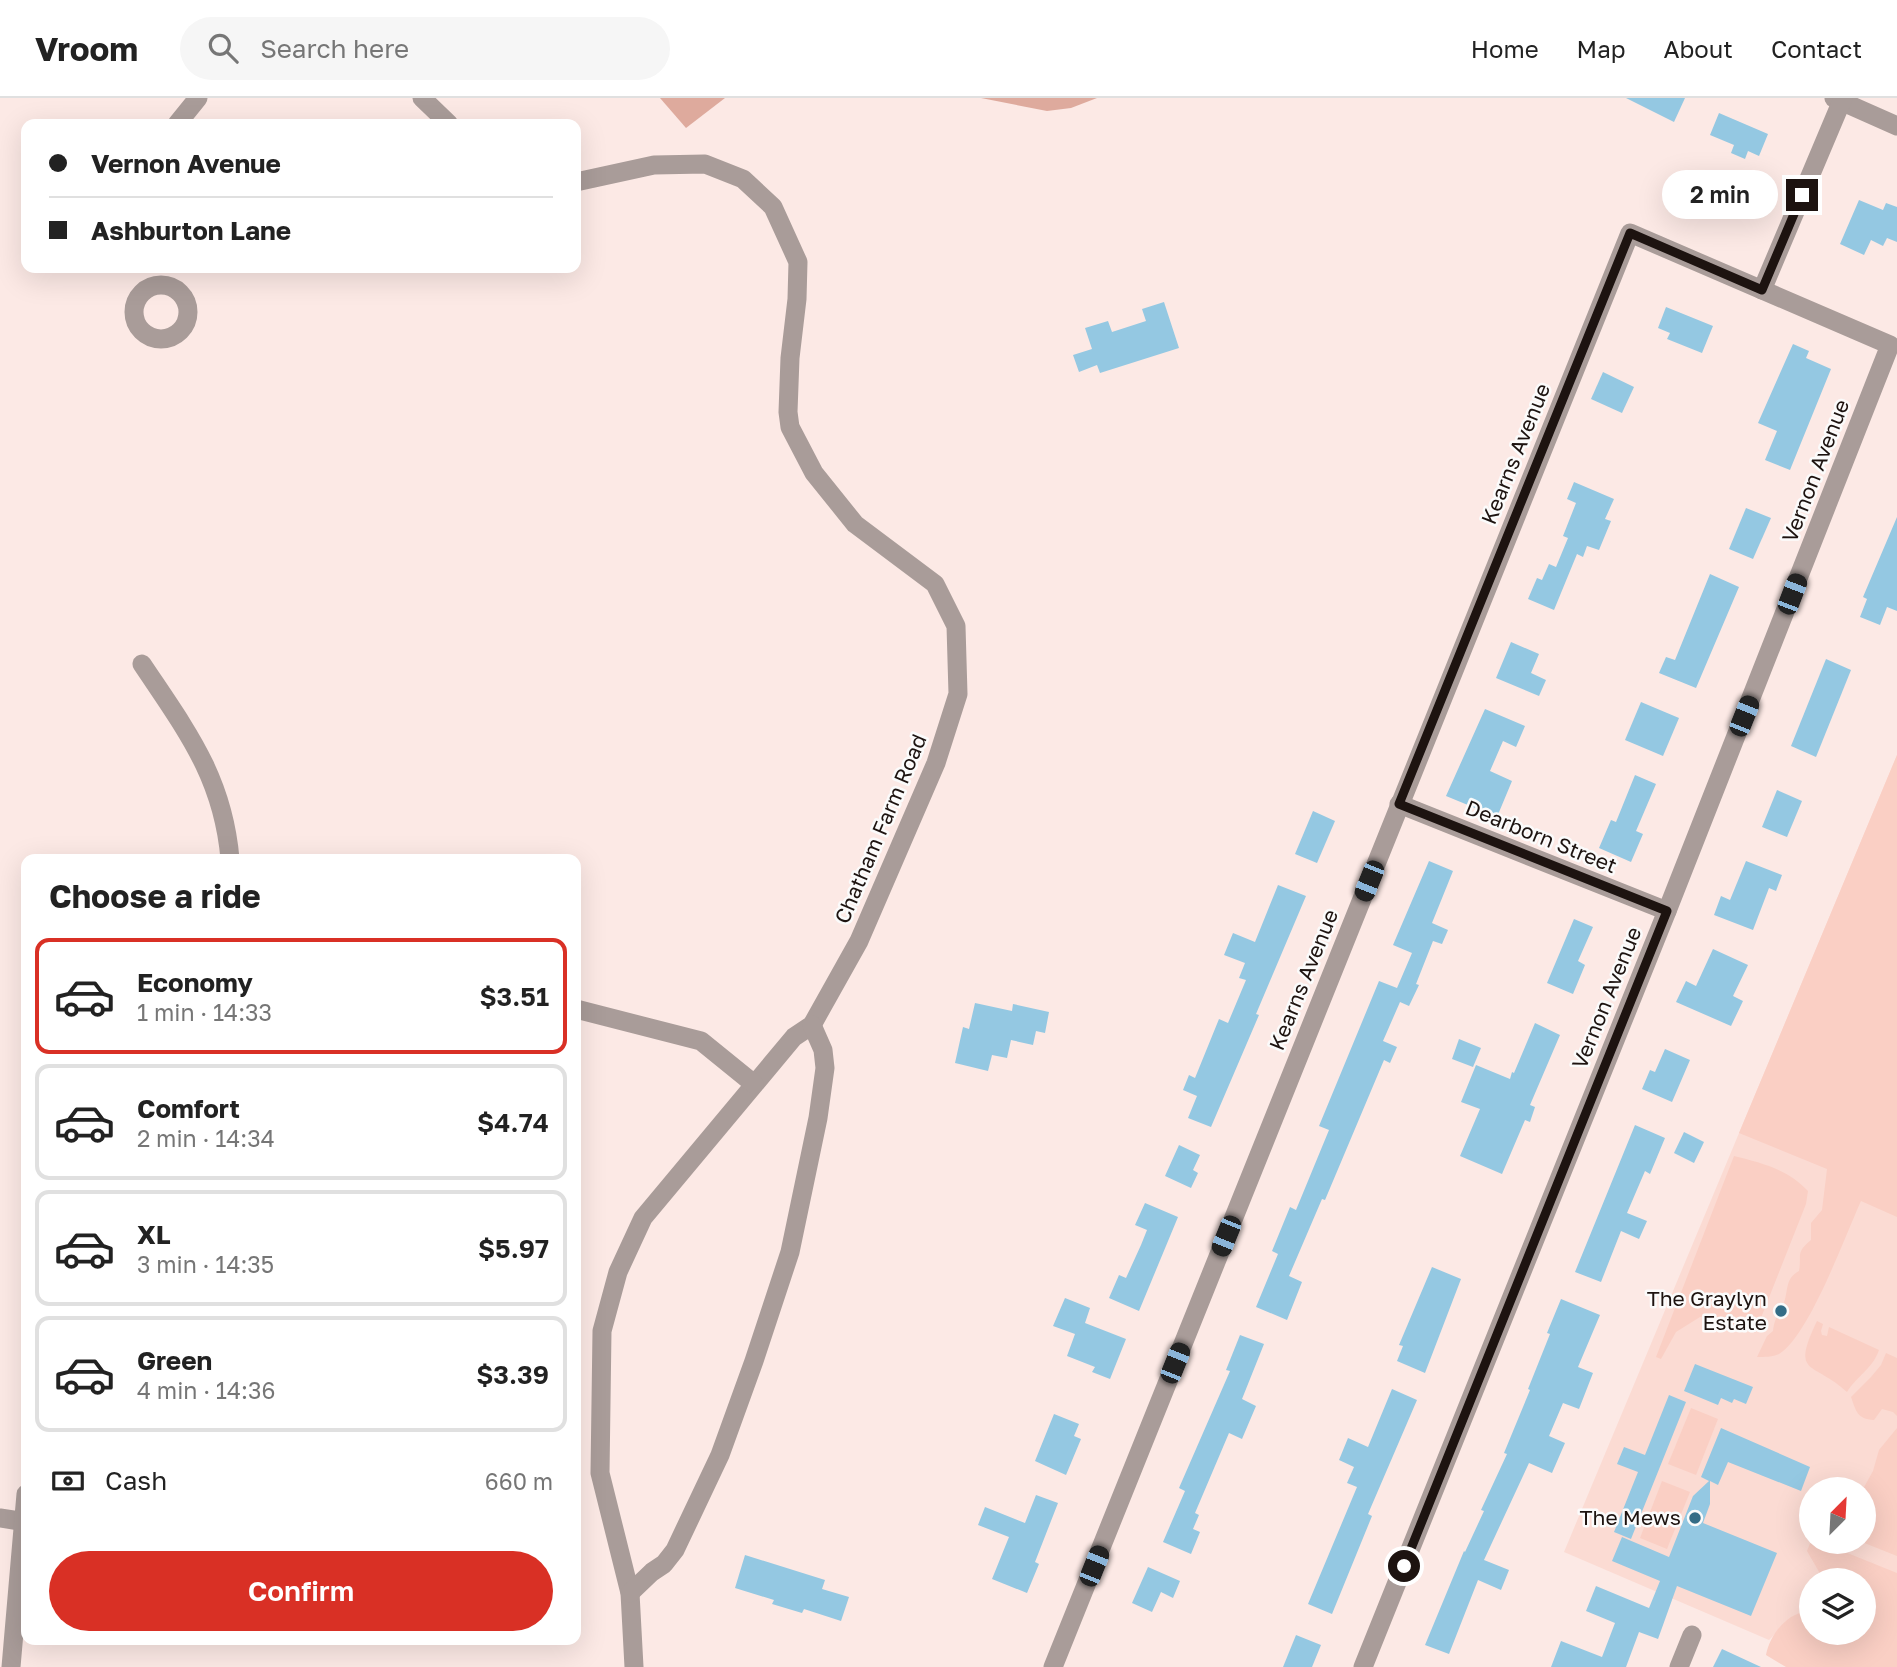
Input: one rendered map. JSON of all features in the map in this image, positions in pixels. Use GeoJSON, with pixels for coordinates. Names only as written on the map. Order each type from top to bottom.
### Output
{"type":"FeatureCollection","features":[{"type":"Feature","properties":{"kind":"street"},"geometry":{"type":"LineString","coordinates":[[181,119],[198,98]]}},
{"type":"Feature","properties":{"kind":"street"},"geometry":{"type":"LineString","coordinates":[[422,98],[444,119]]}},
{"type":"Feature","properties":{"kind":"street"},"geometry":{"type":"LineString","coordinates":[[1762,290],[1839,99],[1897,126]]}},
{"type":"Feature","properties":{"kind":"street","name":"Chatham Farm Road"},"geometry":{"type":"LineString","coordinates":[[581,181],[654,165],[705,164],[743,179],[773,207],[798,262],[790,358],[790,427],[814,473],[855,524],[934,584],[956,626],[958,694],[936,763],[859,941],[812,1025],[794,1037],[643,1218],[618,1272],[602,1331],[600,1473],[630,1594],[634,1667]]}},
{"type":"Feature","properties":{"kind":"street","name":"Kearns Avenue"},"geometry":{"type":"LineString","coordinates":[[1053,1667],[1630,233],[1762,290]]}},
{"type":"Feature","properties":{"kind":"street","name":"Vernon Avenue"},"geometry":{"type":"LineString","coordinates":[[1363,1667],[1667,911],[1890,345],[1762,290]]}},
{"type":"Feature","properties":{"kind":"street"},"geometry":{"type":"LineString","coordinates":[[142,664],[185,728],[210,772],[221,804],[229,854]]}},
{"type":"Feature","properties":{"kind":"street","name":"Dearborn Street"},"geometry":{"type":"LineString","coordinates":[[1399,804],[1667,911]]}},
{"type":"Feature","properties":{"kind":"street"},"geometry":{"type":"LineString","coordinates":[[581,1010],[701,1041],[754,1084]]}},
{"type":"Feature","properties":{"kind":"street"},"geometry":{"type":"LineString","coordinates":[[630,1594],[664,1564],[675,1550],[720,1455],[786,1264],[818,1118],[825,1068],[823,1050],[812,1025]]}},
{"type":"Feature","properties":{"kind":"street"},"geometry":{"type":"LineString","coordinates":[[0,1518],[21,1521]]}},
{"type":"Feature","properties":{"kind":"street"},"geometry":{"type":"LineString","coordinates":[[11,1667],[21,1555]]}},
{"type":"Feature","properties":{"kind":"street"},"geometry":{"type":"LineString","coordinates":[[1679,1667],[1692,1634]]}},
{"type":"Feature","properties":{"kind":"shaded area"},"geometry":{"type":"Polygon","coordinates":[[[660,98],[725,98],[686,128],[660,98]]]}},
{"type":"Feature","properties":{"kind":"shaded area"},"geometry":{"type":"Polygon","coordinates":[[[981,98],[1097,98],[1071,108],[1047,111],[981,98]]]}},
{"type":"Feature","properties":{"kind":"shaded area","name":"The Graylyn Estate"},"geometry":{"type":"Polygon","coordinates":[[[1897,755],[1897,1667],[1876,1645],[1876,1568],[1799,1568],[1799,1621],[1792,1617],[1769,1640],[1564,1552],[1897,755]]]}},
{"type":"Feature","properties":{"kind":"shaded area"},"geometry":{"type":"Polygon","coordinates":[[[1897,755],[1897,1217],[1861,1201],[1825,1284],[1802,1327],[1779,1354],[1757,1357],[1767,1336],[1773,1331],[1789,1282],[1799,1271],[1801,1251],[1811,1240],[1811,1223],[1822,1210],[1827,1169],[1739,1133],[1897,755]]]}},
{"type":"Feature","properties":{"kind":"shaded area"},"geometry":{"type":"Polygon","coordinates":[[[1734,1156],[1764,1164],[1792,1177],[1808,1191],[1806,1204],[1755,1333],[1709,1315],[1700,1317],[1676,1332],[1661,1359],[1656,1357],[1734,1156]]]}},
{"type":"Feature","properties":{"kind":"shaded area"},"geometry":{"type":"Polygon","coordinates":[[[1817,1321],[1823,1324],[1822,1335],[1827,1336],[1829,1327],[1879,1350],[1873,1362],[1847,1392],[1816,1371],[1806,1360],[1809,1339],[1817,1321]]]}},
{"type":"Feature","properties":{"kind":"shaded area"},"geometry":{"type":"Polygon","coordinates":[[[1886,1353],[1897,1358],[1897,1416],[1882,1409],[1874,1420],[1864,1418],[1858,1413],[1851,1397],[1881,1365],[1886,1353]]]}},
{"type":"Feature","properties":{"kind":"shaded area"},"geometry":{"type":"Polygon","coordinates":[[[1691,1408],[1718,1419],[1696,1475],[1668,1464],[1691,1408]]]}},
{"type":"Feature","properties":{"kind":"shaded area"},"geometry":{"type":"Polygon","coordinates":[[[1897,1428],[1897,1556],[1876,1548],[1876,1477],[1870,1477],[1879,1450],[1897,1428]]]}},
{"type":"Feature","properties":{"kind":"shaded area"},"geometry":{"type":"Polygon","coordinates":[[[1662,1481],[1690,1492],[1667,1549],[1640,1538],[1662,1481]]]}},
{"type":"Feature","properties":{"kind":"shaded area"},"geometry":{"type":"Polygon","coordinates":[[[1809,1554],[1850,1554],[1897,1573],[1897,1667],[1786,1667],[1766,1655],[1778,1629],[1799,1613],[1799,1645],[1876,1645],[1876,1568],[1817,1568],[1809,1554]]]}},
{"type":"Feature","properties":{"kind":"building"},"geometry":{"type":"Polygon","coordinates":[[[1626,98],[1685,98],[1674,122],[1626,98]]]}},
{"type":"Feature","properties":{"kind":"building"},"geometry":{"type":"Polygon","coordinates":[[[1719,113],[1768,134],[1759,156],[1748,151],[1745,159],[1731,153],[1734,145],[1710,135],[1719,113]]]}},
{"type":"Feature","properties":{"kind":"building"},"geometry":{"type":"Polygon","coordinates":[[[1859,200],[1883,210],[1886,203],[1897,207],[1897,242],[1887,238],[1883,246],[1871,240],[1864,255],[1840,244],[1859,200]]]}},
{"type":"Feature","properties":{"kind":"building"},"geometry":{"type":"Polygon","coordinates":[[[1164,302],[1179,348],[1100,373],[1097,365],[1079,372],[1073,355],[1092,349],[1085,328],[1108,321],[1112,332],[1146,321],[1142,309],[1164,302]]]}},
{"type":"Feature","properties":{"kind":"building"},"geometry":{"type":"Polygon","coordinates":[[[1666,307],[1713,326],[1702,353],[1667,339],[1670,333],[1658,328],[1666,307]]]}},
{"type":"Feature","properties":{"kind":"building"},"geometry":{"type":"Polygon","coordinates":[[[1793,344],[1809,351],[1806,358],[1831,369],[1790,470],[1765,460],[1777,431],[1758,423],[1793,344]]]}},
{"type":"Feature","properties":{"kind":"building"},"geometry":{"type":"Polygon","coordinates":[[[1603,372],[1634,387],[1622,413],[1591,399],[1603,372]]]}},
{"type":"Feature","properties":{"kind":"building"},"geometry":{"type":"Polygon","coordinates":[[[1574,482],[1614,499],[1605,519],[1611,521],[1599,550],[1587,546],[1583,557],[1577,554],[1554,610],[1528,599],[1537,578],[1542,580],[1549,564],[1556,567],[1568,538],[1563,536],[1576,503],[1567,499],[1574,482]]]}},
{"type":"Feature","properties":{"kind":"building"},"geometry":{"type":"Polygon","coordinates":[[[1746,508],[1771,518],[1753,559],[1729,549],[1746,508]]]}},
{"type":"Feature","properties":{"kind":"building"},"geometry":{"type":"Polygon","coordinates":[[[1897,517],[1897,611],[1887,607],[1880,625],[1860,617],[1867,599],[1863,597],[1897,517]]]}},
{"type":"Feature","properties":{"kind":"building"},"geometry":{"type":"Polygon","coordinates":[[[1710,574],[1739,587],[1696,688],[1659,673],[1666,657],[1675,660],[1710,574]]]}},
{"type":"Feature","properties":{"kind":"building"},"geometry":{"type":"Polygon","coordinates":[[[1511,642],[1539,654],[1531,673],[1546,680],[1539,696],[1496,678],[1511,642]]]}},
{"type":"Feature","properties":{"kind":"building"},"geometry":{"type":"Polygon","coordinates":[[[1826,659],[1851,670],[1816,757],[1791,746],[1826,659]]]}},
{"type":"Feature","properties":{"kind":"building"},"geometry":{"type":"Polygon","coordinates":[[[1641,702],[1679,718],[1663,756],[1625,740],[1641,702]]]}},
{"type":"Feature","properties":{"kind":"building"},"geometry":{"type":"Polygon","coordinates":[[[1485,709],[1525,726],[1516,747],[1503,741],[1490,771],[1512,781],[1497,817],[1446,796],[1485,709]]]}},
{"type":"Feature","properties":{"kind":"building"},"geometry":{"type":"Polygon","coordinates":[[[1635,775],[1656,784],[1636,831],[1643,834],[1631,862],[1599,848],[1611,820],[1616,822],[1635,775]]]}},
{"type":"Feature","properties":{"kind":"building"},"geometry":{"type":"Polygon","coordinates":[[[1777,790],[1802,801],[1787,837],[1762,827],[1777,790]]]}},
{"type":"Feature","properties":{"kind":"building"},"geometry":{"type":"Polygon","coordinates":[[[1313,811],[1335,821],[1317,863],[1295,854],[1313,811]]]}},
{"type":"Feature","properties":{"kind":"building"},"geometry":{"type":"Polygon","coordinates":[[[1429,861],[1453,871],[1432,923],[1448,930],[1442,944],[1433,941],[1416,984],[1419,985],[1409,1006],[1400,1002],[1383,1041],[1397,1047],[1390,1063],[1384,1060],[1325,1200],[1322,1199],[1289,1276],[1302,1282],[1287,1320],[1256,1307],[1278,1254],[1272,1251],[1290,1207],[1296,1210],[1329,1130],[1319,1126],[1379,981],[1397,988],[1412,953],[1393,945],[1429,861]]]}},
{"type":"Feature","properties":{"kind":"building"},"geometry":{"type":"Polygon","coordinates":[[[1746,861],[1782,875],[1776,891],[1769,888],[1753,930],[1714,915],[1721,896],[1730,900],[1746,861]]]}},
{"type":"Feature","properties":{"kind":"building"},"geometry":{"type":"Polygon","coordinates":[[[1278,885],[1306,896],[1211,1127],[1188,1118],[1197,1096],[1183,1090],[1189,1075],[1195,1078],[1219,1019],[1228,1023],[1246,980],[1239,978],[1245,963],[1224,955],[1233,933],[1255,942],[1278,885]]]}},
{"type":"Feature","properties":{"kind":"building"},"geometry":{"type":"Polygon","coordinates":[[[1574,919],[1593,927],[1578,961],[1585,965],[1573,994],[1547,983],[1574,919]]]}},
{"type":"Feature","properties":{"kind":"building"},"geometry":{"type":"Polygon","coordinates":[[[1713,949],[1748,965],[1733,996],[1743,1001],[1731,1026],[1676,1002],[1686,981],[1696,986],[1713,949]]]}},
{"type":"Feature","properties":{"kind":"building"},"geometry":{"type":"Polygon","coordinates":[[[975,1003],[1012,1011],[1013,1004],[1049,1012],[1045,1033],[1036,1031],[1033,1045],[1011,1040],[1007,1058],[992,1055],[988,1071],[955,1063],[963,1027],[969,1029],[975,1003]]]}},
{"type":"Feature","properties":{"kind":"building"},"geometry":{"type":"Polygon","coordinates":[[[1535,1023],[1560,1035],[1530,1105],[1535,1107],[1530,1122],[1525,1120],[1502,1174],[1460,1156],[1480,1109],[1461,1102],[1476,1065],[1510,1079],[1535,1023]]]}},
{"type":"Feature","properties":{"kind":"building"},"geometry":{"type":"Polygon","coordinates":[[[1459,1039],[1481,1048],[1473,1067],[1452,1059],[1459,1039]]]}},
{"type":"Feature","properties":{"kind":"building"},"geometry":{"type":"Polygon","coordinates":[[[1665,1049],[1690,1060],[1672,1102],[1642,1089],[1650,1070],[1655,1072],[1665,1049]]]}},
{"type":"Feature","properties":{"kind":"building"},"geometry":{"type":"Polygon","coordinates":[[[1635,1125],[1665,1138],[1650,1174],[1645,1171],[1627,1213],[1647,1221],[1639,1239],[1621,1231],[1601,1282],[1575,1272],[1635,1125]]]}},
{"type":"Feature","properties":{"kind":"building"},"geometry":{"type":"Polygon","coordinates":[[[1684,1132],[1704,1142],[1694,1163],[1674,1153],[1684,1132]]]}},
{"type":"Feature","properties":{"kind":"building"},"geometry":{"type":"Polygon","coordinates":[[[1179,1145],[1200,1155],[1193,1170],[1198,1173],[1191,1188],[1165,1176],[1179,1145]]]}},
{"type":"Feature","properties":{"kind":"building"},"geometry":{"type":"Polygon","coordinates":[[[1145,1203],[1178,1217],[1139,1311],[1109,1298],[1119,1275],[1126,1278],[1147,1230],[1135,1225],[1145,1203]]]}},
{"type":"Feature","properties":{"kind":"building"},"geometry":{"type":"Polygon","coordinates":[[[1432,1267],[1461,1279],[1425,1373],[1397,1361],[1403,1346],[1399,1345],[1432,1267]]]}},
{"type":"Feature","properties":{"kind":"building"},"geometry":{"type":"Polygon","coordinates":[[[1065,1298],[1090,1308],[1085,1323],[1126,1339],[1110,1379],[1092,1372],[1095,1367],[1067,1356],[1075,1334],[1053,1326],[1065,1298]]]}},
{"type":"Feature","properties":{"kind":"building"},"geometry":{"type":"Polygon","coordinates":[[[1561,1299],[1600,1315],[1578,1367],[1593,1373],[1579,1409],[1563,1403],[1549,1436],[1565,1443],[1552,1473],[1529,1463],[1484,1560],[1509,1570],[1501,1590],[1478,1580],[1449,1654],[1425,1645],[1507,1454],[1504,1453],[1530,1390],[1528,1389],[1550,1334],[1547,1333],[1561,1299]]]}},
{"type":"Feature","properties":{"kind":"building"},"geometry":{"type":"Polygon","coordinates":[[[1240,1335],[1264,1344],[1242,1399],[1256,1406],[1242,1439],[1229,1433],[1195,1513],[1199,1515],[1193,1529],[1200,1532],[1191,1554],[1163,1542],[1185,1491],[1179,1488],[1230,1371],[1226,1370],[1240,1335]]]}},
{"type":"Feature","properties":{"kind":"building"},"geometry":{"type":"Polygon","coordinates":[[[1695,1364],[1753,1387],[1746,1404],[1734,1399],[1732,1403],[1721,1398],[1718,1405],[1684,1391],[1695,1364]]]}},
{"type":"Feature","properties":{"kind":"building"},"geometry":{"type":"Polygon","coordinates":[[[1392,1389],[1417,1400],[1368,1514],[1372,1516],[1332,1614],[1308,1604],[1357,1487],[1347,1483],[1354,1467],[1339,1460],[1348,1438],[1368,1447],[1392,1389]]]}},
{"type":"Feature","properties":{"kind":"building"},"geometry":{"type":"Polygon","coordinates":[[[1669,1395],[1686,1402],[1631,1539],[1614,1532],[1638,1472],[1617,1464],[1624,1447],[1645,1455],[1669,1395]]]}},
{"type":"Feature","properties":{"kind":"building"},"geometry":{"type":"Polygon","coordinates":[[[1054,1414],[1079,1424],[1074,1436],[1081,1439],[1066,1475],[1035,1461],[1054,1414]]]}},
{"type":"Feature","properties":{"kind":"building"},"geometry":{"type":"Polygon","coordinates":[[[1721,1428],[1810,1467],[1806,1477],[1799,1477],[1799,1490],[1728,1462],[1718,1485],[1710,1481],[1710,1504],[1703,1523],[1777,1553],[1751,1616],[1677,1586],[1658,1639],[1639,1632],[1626,1667],[1551,1667],[1561,1641],[1602,1657],[1615,1623],[1586,1611],[1596,1586],[1649,1608],[1660,1581],[1612,1561],[1622,1537],[1669,1557],[1693,1496],[1709,1481],[1701,1477],[1721,1428]]]}},
{"type":"Feature","properties":{"kind":"building"},"geometry":{"type":"Polygon","coordinates":[[[1036,1495],[1058,1503],[1035,1562],[1039,1564],[1027,1593],[992,1579],[1009,1537],[978,1525],[985,1507],[1025,1523],[1036,1495]]]}},
{"type":"Feature","properties":{"kind":"building"},"geometry":{"type":"Polygon","coordinates":[[[745,1555],[825,1580],[822,1589],[849,1597],[841,1621],[804,1609],[802,1613],[772,1604],[774,1600],[735,1588],[745,1555]]]}},
{"type":"Feature","properties":{"kind":"building"},"geometry":{"type":"Polygon","coordinates":[[[1148,1567],[1180,1581],[1173,1598],[1161,1592],[1152,1612],[1132,1603],[1148,1567]]]}},
{"type":"Feature","properties":{"kind":"building"},"geometry":{"type":"Polygon","coordinates":[[[1296,1635],[1321,1645],[1312,1667],[1283,1667],[1296,1635]]]}},
{"type":"Feature","properties":{"kind":"building"},"geometry":{"type":"Polygon","coordinates":[[[1722,1649],[1761,1667],[1713,1667],[1722,1649]]]}},
{"type":"Feature","properties":{"kind":"place","name":"The Graylyn Estate"},"geometry":{"type":"Point","coordinates":[1781,1311]}},
{"type":"Feature","properties":{"kind":"place","name":"The Mews"},"geometry":{"type":"Point","coordinates":[1695,1518]}},
{"type":"Feature","properties":{"kind":"route"},"geometry":{"type":"LineString","coordinates":[[1404,1566],[1667,911],[1399,804],[1630,233],[1762,290],[1802,195]]}}]}
